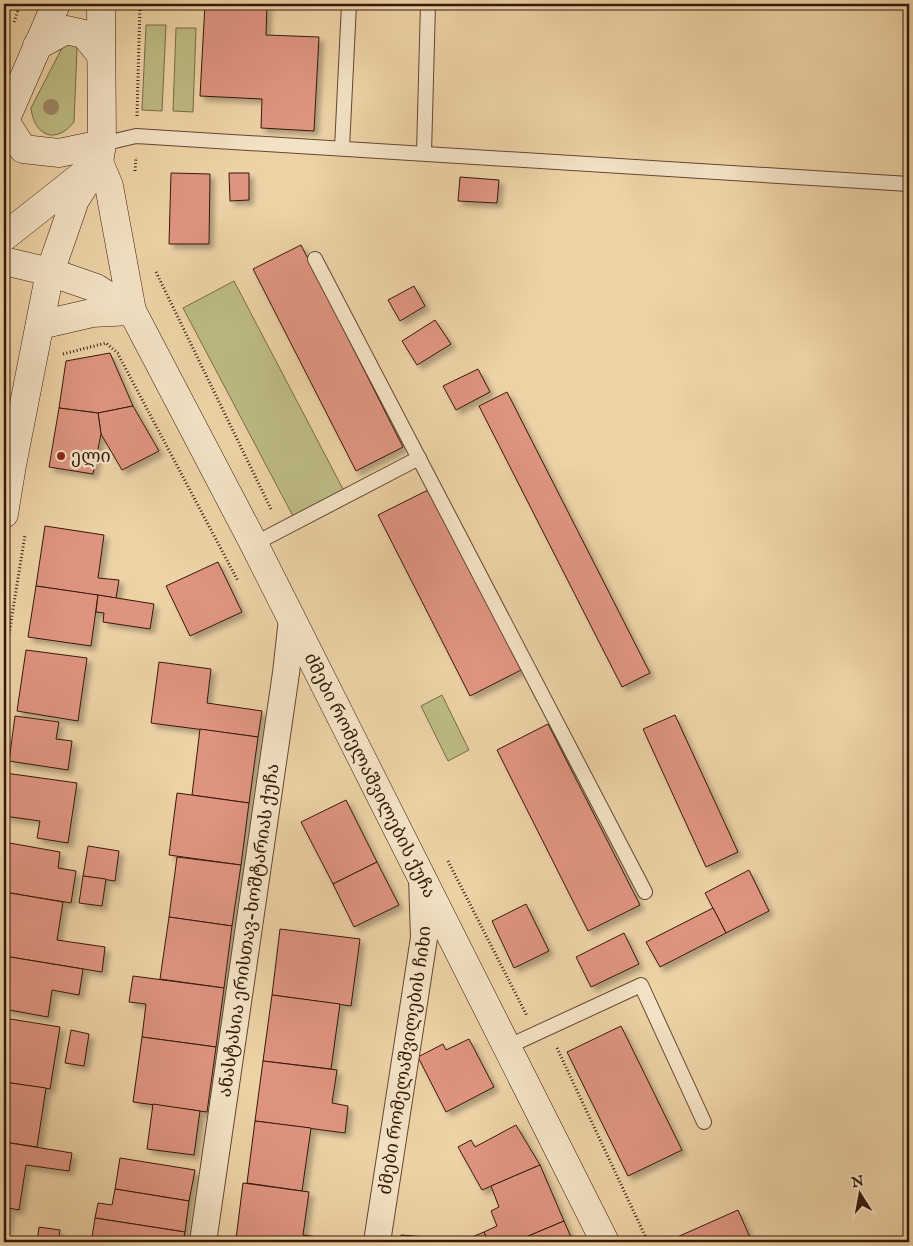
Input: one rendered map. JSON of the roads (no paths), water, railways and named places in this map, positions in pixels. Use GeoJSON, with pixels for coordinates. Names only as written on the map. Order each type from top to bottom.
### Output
{"type":"FeatureCollection","features":[{"type":"Feature","properties":{"kind":"street"},"geometry":{"type":"LineString","coordinates":[[56,4],[4,124],[24,149],[59,153],[100,153]]}},
{"type":"Feature","properties":{"kind":"street"},"geometry":{"type":"LineString","coordinates":[[15,521],[40,324],[50,272],[75,200],[100,153],[101,4]]}},
{"type":"Feature","properties":{"kind":"street"},"geometry":{"type":"LineString","coordinates":[[37,46],[66,30],[84,34],[101,55]]}},
{"type":"Feature","properties":{"kind":"street"},"geometry":{"type":"LineString","coordinates":[[4,237],[100,153]]}},
{"type":"Feature","properties":{"kind":"street","name":"ძმები რომელაშვილების ქუჩა"},"geometry":{"type":"LineString","coordinates":[[100,153],[109,186],[132,311],[254,544],[605,1242]]}},
{"type":"Feature","properties":{"kind":"street","name":"ძმები რომელაშვილების ქუჩა"},"geometry":{"type":"LineString","coordinates":[[4,261],[50,272],[96,288],[132,311]]}},
{"type":"Feature","properties":{"kind":"street"},"geometry":{"type":"LineString","coordinates":[[40,324],[92,313],[132,311]]}},
{"type":"Feature","properties":{"kind":"street","name":"ანასტასია ერისთავ-ხოშტარიას ქუჩა"},"geometry":{"type":"LineString","coordinates":[[202,1242],[292,619]]}},
{"type":"Feature","properties":{"kind":"street","name":"ძმები რომელაშვილების ჩიხი"},"geometry":{"type":"LineString","coordinates":[[377,1242],[424,938],[422,877]]}},
{"type":"Feature","properties":{"kind":"lane"},"geometry":{"type":"LineString","coordinates":[[342,148],[349,4]]}},
{"type":"Feature","properties":{"kind":"lane"},"geometry":{"type":"LineString","coordinates":[[424,153],[428,4]]}},
{"type":"Feature","properties":{"kind":"lane"},"geometry":{"type":"LineString","coordinates":[[100,153],[136,136],[909,184]]}},
{"type":"Feature","properties":{"kind":"lane"},"geometry":{"type":"LineString","coordinates":[[315,259],[645,892]]}},
{"type":"Feature","properties":{"kind":"lane"},"geometry":{"type":"LineString","coordinates":[[254,544],[419,458]]}},
{"type":"Feature","properties":{"kind":"lane"},"geometry":{"type":"LineString","coordinates":[[507,1046],[641,985],[704,1122]]}},
{"type":"Feature","properties":{"kind":"place","name":"ელი"},"geometry":{"type":"Point","coordinates":[61,456]}}]}
